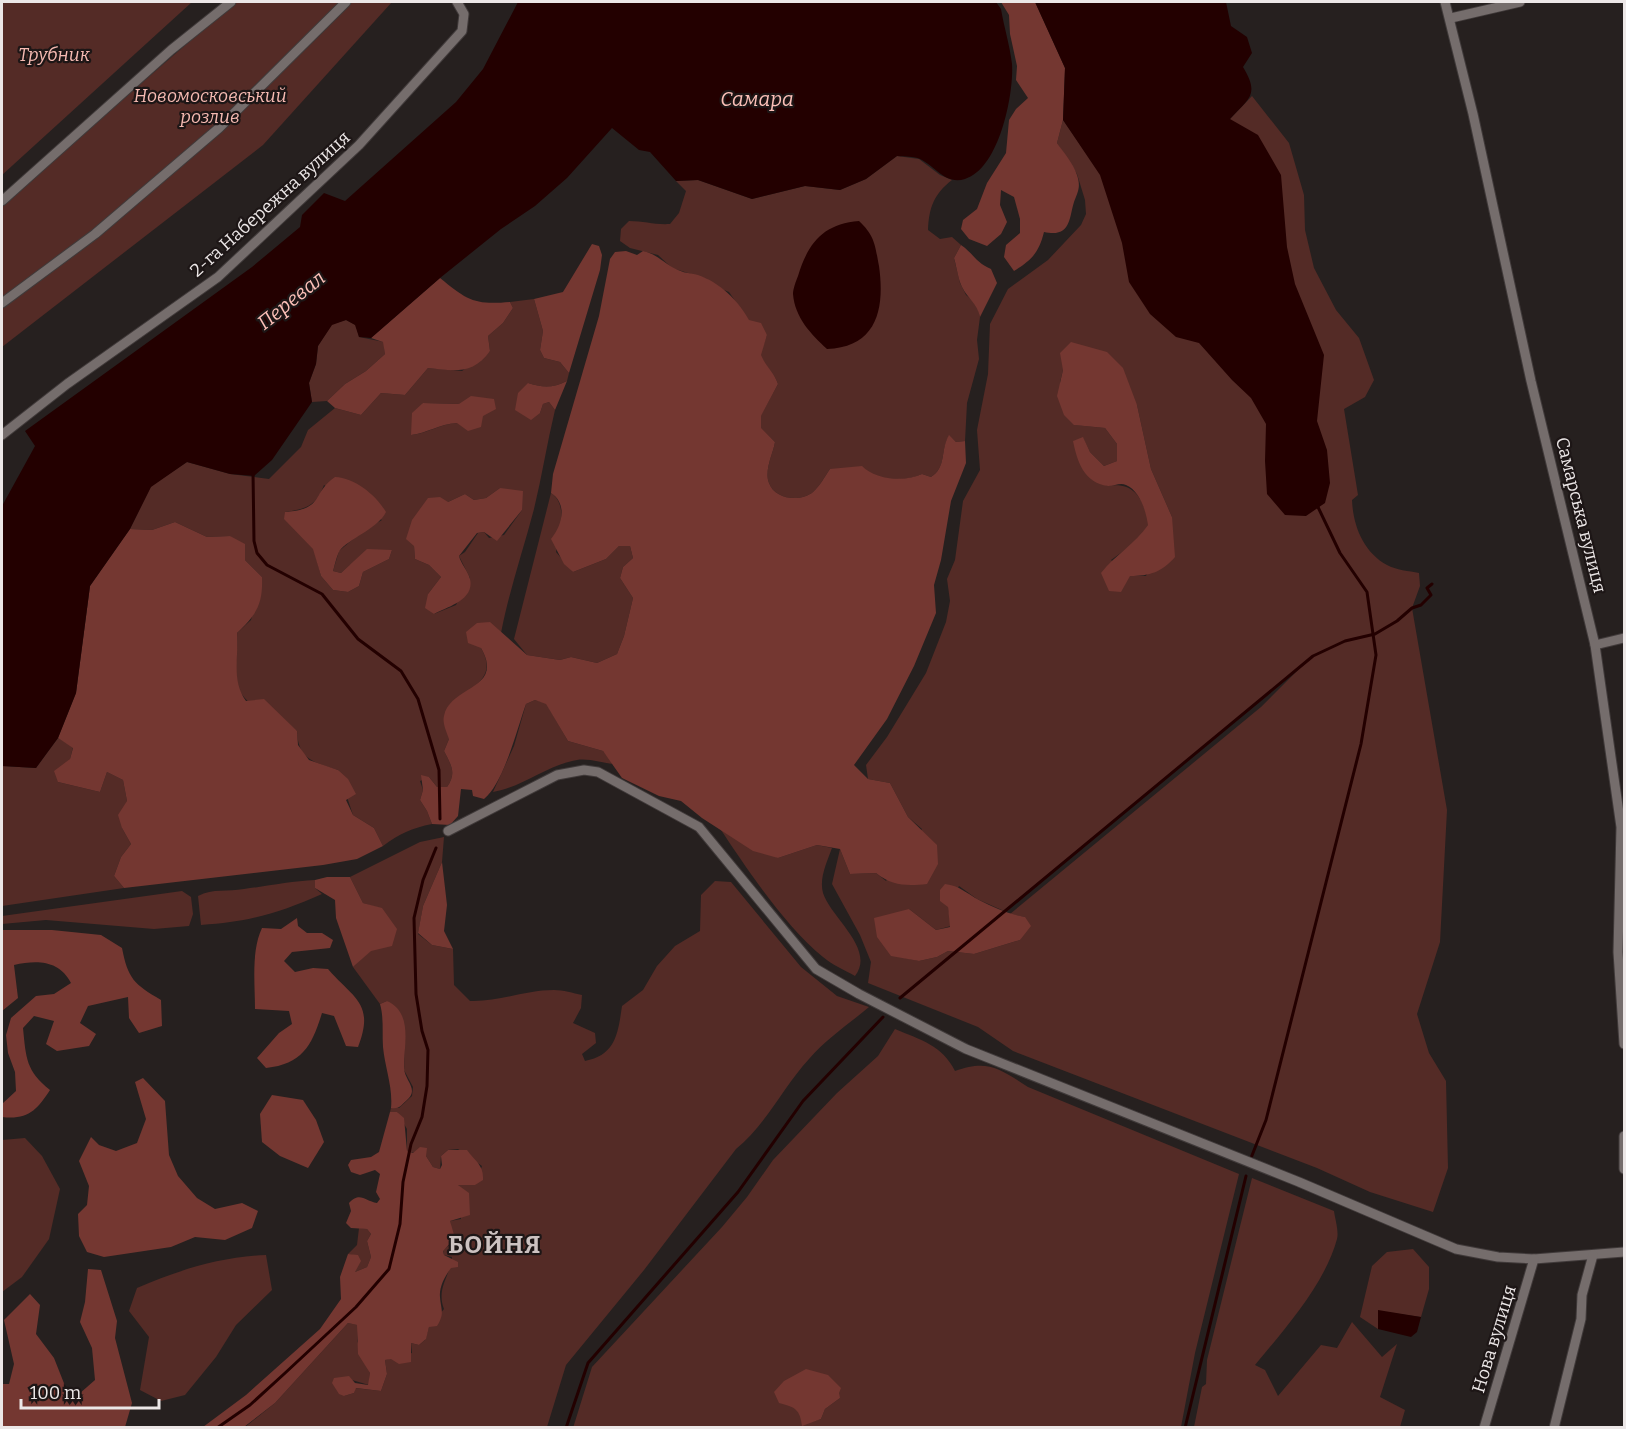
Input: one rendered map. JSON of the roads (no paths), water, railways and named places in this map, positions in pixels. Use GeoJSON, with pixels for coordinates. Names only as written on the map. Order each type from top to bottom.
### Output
{"type":"FeatureCollection","features":[{"type":"Feature","properties":{"kind":"street"},"geometry":{"type":"LineString","coordinates":[[2,201],[171,51],[231,2]]}},
{"type":"Feature","properties":{"kind":"street"},"geometry":{"type":"LineString","coordinates":[[2,303],[95,234],[219,128],[346,2]]}},
{"type":"Feature","properties":{"kind":"street","name":"Самарська вулиця"},"geometry":{"type":"LineString","coordinates":[[1445,2],[1451,18],[1532,381],[1595,645],[1621,827],[1618,952],[1624,1044]]}},
{"type":"Feature","properties":{"kind":"street"},"geometry":{"type":"LineString","coordinates":[[1451,18],[1520,2]]}},
{"type":"Feature","properties":{"kind":"street","name":"2-га Набережна вулиця"},"geometry":{"type":"LineString","coordinates":[[2,435],[67,384],[218,277],[385,118],[462,31],[465,22],[460,5]]}},
{"type":"Feature","properties":{"kind":"street"},"geometry":{"type":"LineString","coordinates":[[1595,645],[1624,638]]}},
{"type":"Feature","properties":{"kind":"street"},"geometry":{"type":"LineString","coordinates":[[448,831],[556,775],[584,770],[598,772],[699,827],[800,953],[816,969],[859,994],[966,1049],[1299,1182],[1375,1217],[1456,1250],[1498,1257],[1534,1259],[1624,1252]]}},
{"type":"Feature","properties":{"kind":"street"},"geometry":{"type":"LineString","coordinates":[[1624,1136],[1624,1169]]}},
{"type":"Feature","properties":{"kind":"street"},"geometry":{"type":"LineString","coordinates":[[1554,1428],[1581,1319],[1582,1295],[1593,1255]]}},
{"type":"Feature","properties":{"kind":"street","name":"Нова вулиця"},"geometry":{"type":"LineString","coordinates":[[1484,1428],[1534,1259]]}},
{"type":"Feature","properties":{"kind":"water","name":"Самара"},"geometry":{"type":"Polygon","coordinates":[[[518,2],[996,2],[1001,9],[1012,64],[1007,111],[1002,129],[987,161],[977,172],[965,179],[946,177],[920,159],[897,156],[866,179],[840,190],[805,186],[752,199],[698,180],[676,181],[650,152],[639,150],[612,128],[567,178],[535,206],[501,229],[440,278],[371,338],[359,337],[355,325],[346,320],[332,325],[318,346],[316,364],[309,383],[312,402],[272,460],[254,476],[230,474],[187,462],[151,487],[130,529],[90,586],[76,693],[58,738],[36,768],[2,766],[2,506],[35,446],[25,431],[252,267],[300,227],[302,215],[324,193],[345,201],[456,102],[483,69],[518,2]]]}},
{"type":"Feature","properties":{"kind":"water"},"geometry":{"type":"Polygon","coordinates":[[[1035,2],[1226,2],[1231,26],[1247,37],[1252,53],[1243,67],[1251,84],[1250,96],[1230,119],[1258,135],[1281,175],[1287,247],[1295,284],[1324,355],[1317,421],[1327,450],[1330,483],[1325,503],[1306,516],[1285,515],[1267,494],[1266,424],[1251,398],[1199,343],[1176,337],[1150,314],[1129,282],[1122,243],[1100,175],[1063,120],[1065,68],[1035,2]]]}},
{"type":"Feature","properties":{"kind":"water"},"geometry":{"type":"Polygon","coordinates":[[[859,221],[871,236],[879,266],[881,282],[878,311],[867,333],[857,341],[844,347],[827,349],[800,318],[794,303],[794,287],[807,254],[819,237],[836,226],[859,221]]]}},
{"type":"Feature","properties":{"kind":"water"},"geometry":{"type":"Polygon","coordinates":[[[1378,1310],[1421,1317],[1417,1332],[1411,1337],[1378,1329],[1378,1310]]]}},
{"type":"Feature","properties":{"kind":"waterway"},"geometry":{"type":"LineString","coordinates":[[253,472],[254,541],[257,553],[267,565],[322,594],[358,639],[401,671],[418,699],[439,770],[440,819]]}},
{"type":"Feature","properties":{"kind":"waterway"},"geometry":{"type":"LineString","coordinates":[[1251,1158],[1266,1120],[1361,744],[1376,655],[1367,592],[1340,553],[1317,505]]}},
{"type":"Feature","properties":{"kind":"waterway"},"geometry":{"type":"LineString","coordinates":[[900,998],[1313,656],[1345,641],[1375,634],[1397,621],[1412,608],[1421,605],[1431,595],[1427,588],[1432,584]]}},
{"type":"Feature","properties":{"kind":"waterway"},"geometry":{"type":"LineString","coordinates":[[217,1428],[250,1405],[284,1374],[356,1307],[389,1269],[400,1224],[403,1182],[411,1144],[422,1117],[427,1086],[428,1050],[422,1031],[416,994],[414,918],[423,880],[436,848]]}},
{"type":"Feature","properties":{"kind":"waterway"},"geometry":{"type":"LineString","coordinates":[[566,1428],[588,1363],[738,1192],[803,1101],[883,1017]]}},
{"type":"Feature","properties":{"kind":"waterway"},"geometry":{"type":"LineString","coordinates":[[1185,1428],[1246,1176]]}},
{"type":"Feature","properties":{"kind":"district","name":"БОЙНЯ"},"geometry":{"type":"Point","coordinates":[495,1245]}},
{"type":"Feature","properties":{"kind":"park label","name":"Трубник"},"geometry":{"type":"Point","coordinates":[54,55]}},
{"type":"Feature","properties":{"kind":"park label","name":"Новомосковський розлив"},"geometry":{"type":"Point","coordinates":[210,106]}},
{"type":"Feature","properties":{"kind":"water label","name":"Перевал"},"geometry":{"type":"Point","coordinates":[291,300]}}]}
